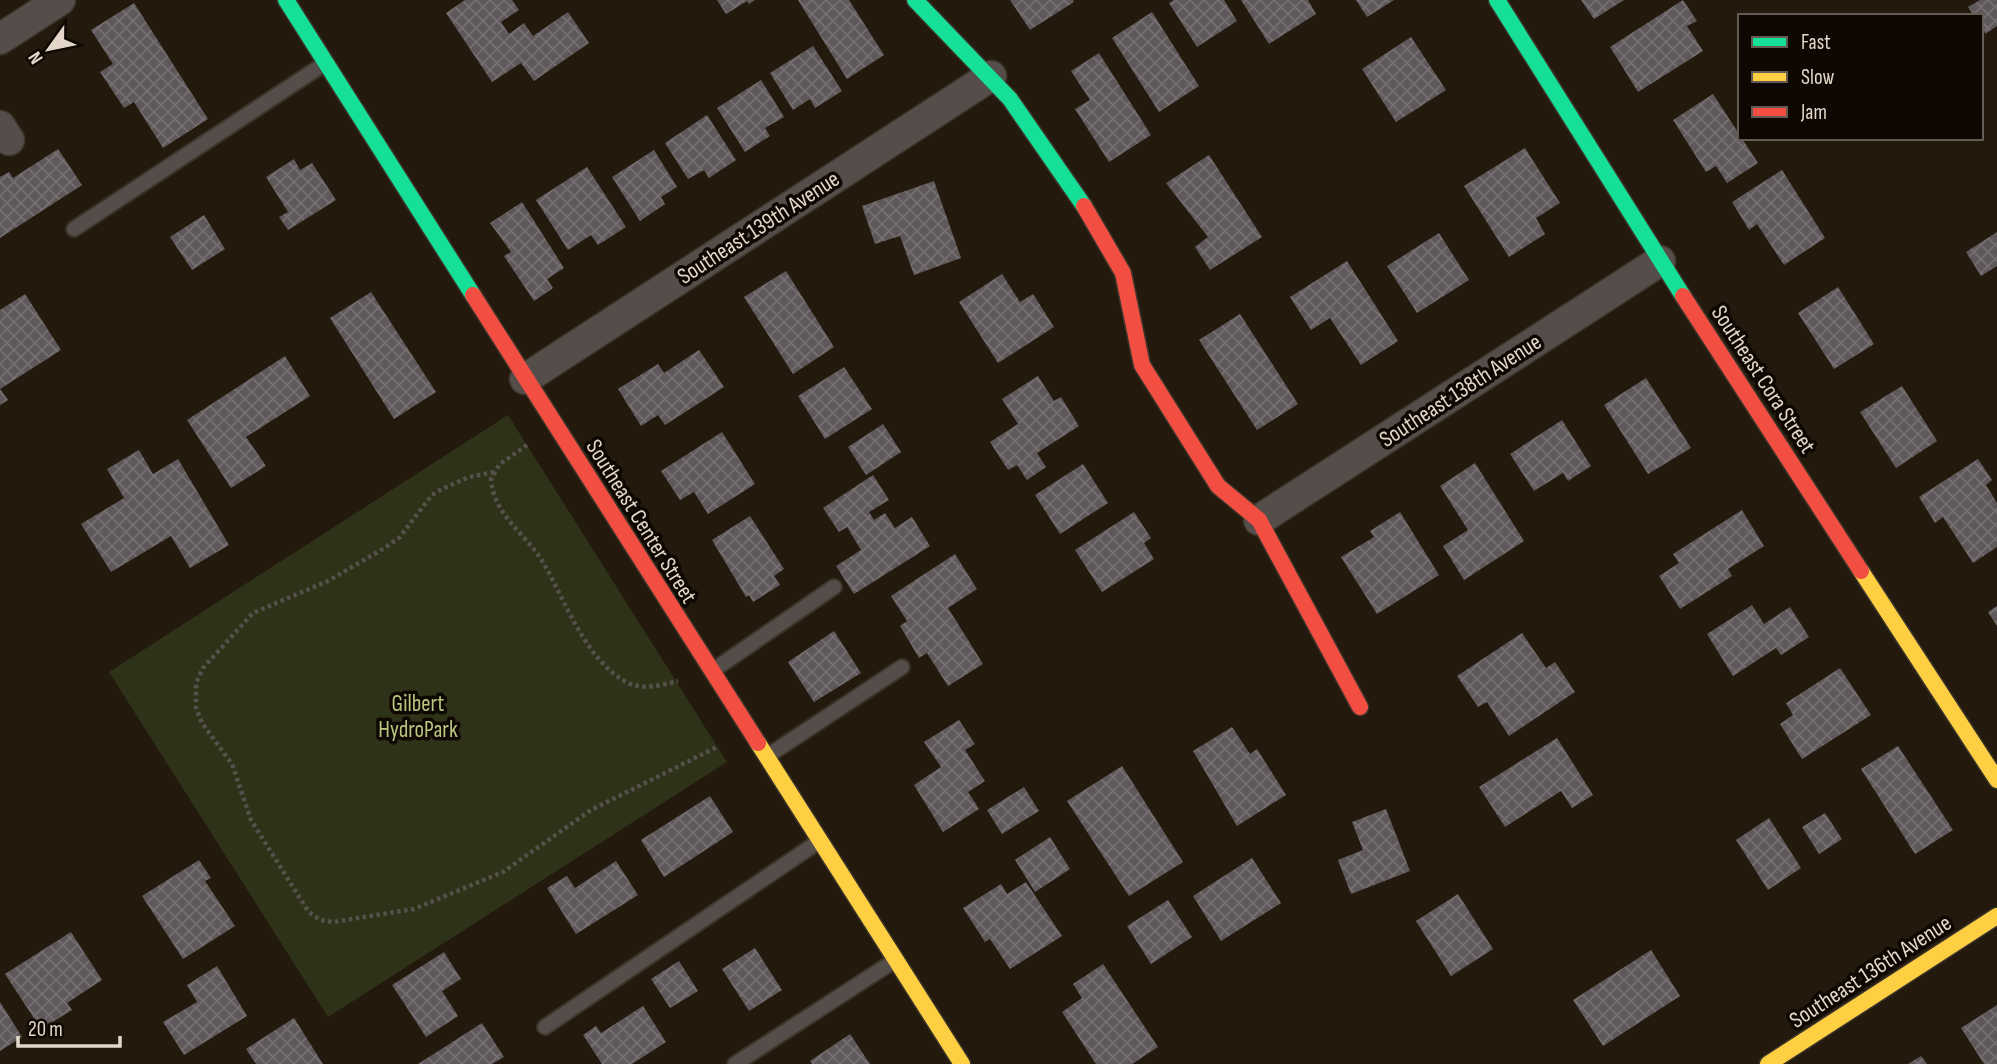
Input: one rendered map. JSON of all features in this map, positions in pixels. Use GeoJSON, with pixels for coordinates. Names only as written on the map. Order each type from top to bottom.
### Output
{"type":"FeatureCollection","features":[{"type":"Feature","properties":{"kind":"street"},"geometry":{"type":"LineString","coordinates":[[0,39],[60,0]]}},
{"type":"Feature","properties":{"kind":"street","name":"Southeast Center Street"},"geometry":{"type":"LineString","coordinates":[[286,0],[746,729],[962,1064]]}},
{"type":"Feature","properties":{"kind":"street"},"geometry":{"type":"LineString","coordinates":[[915,0],[934,24],[991,76],[1024,117],[1119,262],[1127,287],[1135,344],[1142,365],[1218,486],[1259,520],[1360,707]]}},
{"type":"Feature","properties":{"kind":"street","name":"Southeast Cora Street"},"geometry":{"type":"LineString","coordinates":[[1497,0],[1660,261],[1997,780]]}},
{"type":"Feature","properties":{"kind":"street","name":"Southeast 139th Avenue"},"geometry":{"type":"LineString","coordinates":[[525,379],[991,76]]}},
{"type":"Feature","properties":{"kind":"street","name":"Southeast 138th Avenue"},"geometry":{"type":"LineString","coordinates":[[1259,520],[1660,261]]}},
{"type":"Feature","properties":{"kind":"street","name":"Southeast 136th Avenue"},"geometry":{"type":"LineString","coordinates":[[1768,1064],[1997,916]]}},
{"type":"Feature","properties":{"kind":"lane"},"geometry":{"type":"LineString","coordinates":[[74,229],[325,63]]}},
{"type":"Feature","properties":{"kind":"lane"},"geometry":{"type":"LineString","coordinates":[[708,667],[834,587]]}},
{"type":"Feature","properties":{"kind":"lane"},"geometry":{"type":"LineString","coordinates":[[765,757],[902,667]]}},
{"type":"Feature","properties":{"kind":"lane"},"geometry":{"type":"LineString","coordinates":[[545,1027],[818,842]]}},
{"type":"Feature","properties":{"kind":"lane"},"geometry":{"type":"LineString","coordinates":[[735,1064],[895,960]]}},
{"type":"Feature","properties":{"kind":"path"},"geometry":{"type":"LineString","coordinates":[[555,426],[500,464],[494,472],[491,486],[500,509],[537,554],[572,618],[599,656],[619,677],[640,687],[661,685],[678,681],[708,667]]}},
{"type":"Feature","properties":{"kind":"path"},"geometry":{"type":"LineString","coordinates":[[494,472],[469,477],[442,489],[432,495],[400,538],[328,580],[253,612],[203,668],[195,683],[196,708],[202,723],[232,764],[251,820],[308,911],[320,920],[333,922],[378,917],[414,909],[503,873],[591,810],[718,747],[746,729]]}},
{"type":"Feature","properties":{"kind":"green space","name":"Gilbert HydroPark"},"geometry":{"type":"Polygon","coordinates":[[[508,415],[727,762],[328,1017],[109,672],[508,415]]]}},
{"type":"Feature","properties":{"kind":"building"},"geometry":{"type":"Polygon","coordinates":[[[465,0],[512,0],[519,10],[501,22],[509,34],[524,23],[533,36],[568,12],[589,43],[534,81],[521,63],[492,82],[446,13],[465,0]]]}},
{"type":"Feature","properties":{"kind":"building"},"geometry":{"type":"Polygon","coordinates":[[[717,0],[755,0],[749,4],[747,1],[726,14],[717,0]]]}},
{"type":"Feature","properties":{"kind":"building"},"geometry":{"type":"Polygon","coordinates":[[[798,0],[849,0],[884,55],[847,79],[798,0]]]}},
{"type":"Feature","properties":{"kind":"building"},"geometry":{"type":"Polygon","coordinates":[[[1010,0],[1073,0],[1074,2],[1030,30],[1010,0]]]}},
{"type":"Feature","properties":{"kind":"building"},"geometry":{"type":"Polygon","coordinates":[[[1174,0],[1224,0],[1237,21],[1197,47],[1169,3],[1174,0]]]}},
{"type":"Feature","properties":{"kind":"building"},"geometry":{"type":"Polygon","coordinates":[[[1241,0],[1308,0],[1316,14],[1269,44],[1241,0]]]}},
{"type":"Feature","properties":{"kind":"building"},"geometry":{"type":"Polygon","coordinates":[[[1356,0],[1394,0],[1367,17],[1356,0]]]}},
{"type":"Feature","properties":{"kind":"building"},"geometry":{"type":"Polygon","coordinates":[[[1581,0],[1624,0],[1594,19],[1581,0]]]}},
{"type":"Feature","properties":{"kind":"building"},"geometry":{"type":"Polygon","coordinates":[[[1683,0],[1697,21],[1687,26],[1703,51],[1638,92],[1610,47],[1683,0]]]}},
{"type":"Feature","properties":{"kind":"building"},"geometry":{"type":"Polygon","coordinates":[[[1980,0],[1997,0],[1997,26],[1985,34],[1983,14],[1973,14],[1968,7],[1980,0]]]}},
{"type":"Feature","properties":{"kind":"building"},"geometry":{"type":"Polygon","coordinates":[[[134,3],[208,119],[163,148],[134,102],[124,108],[100,72],[113,64],[91,30],[134,3]]]}},
{"type":"Feature","properties":{"kind":"building"},"geometry":{"type":"Polygon","coordinates":[[[1152,12],[1199,86],[1159,112],[1112,38],[1152,12]]]}},
{"type":"Feature","properties":{"kind":"building"},"geometry":{"type":"Polygon","coordinates":[[[1411,37],[1446,90],[1396,122],[1362,69],[1411,37]]]}},
{"type":"Feature","properties":{"kind":"building"},"geometry":{"type":"Polygon","coordinates":[[[813,46],[842,91],[815,108],[810,99],[793,110],[770,73],[813,46]]]}},
{"type":"Feature","properties":{"kind":"building"},"geometry":{"type":"Polygon","coordinates":[[[1099,53],[1151,135],[1109,162],[1075,109],[1090,100],[1071,71],[1099,53]]]}},
{"type":"Feature","properties":{"kind":"building"},"geometry":{"type":"Polygon","coordinates":[[[761,80],[784,117],[765,128],[770,136],[745,152],[717,108],[761,80]]]}},
{"type":"Feature","properties":{"kind":"building"},"geometry":{"type":"Polygon","coordinates":[[[1713,94],[1738,132],[1738,140],[1743,140],[1758,163],[1727,183],[1716,166],[1706,172],[1673,120],[1713,94]]]}},
{"type":"Feature","properties":{"kind":"building"},"geometry":{"type":"Polygon","coordinates":[[[707,115],[736,160],[709,178],[704,170],[688,179],[665,143],[707,115]]]}},
{"type":"Feature","properties":{"kind":"building"},"geometry":{"type":"Polygon","coordinates":[[[1525,148],[1560,203],[1536,218],[1545,234],[1509,257],[1464,186],[1525,148]]]}},
{"type":"Feature","properties":{"kind":"building"},"geometry":{"type":"Polygon","coordinates":[[[58,149],[82,185],[0,238],[0,177],[9,172],[13,178],[58,149]]]}},
{"type":"Feature","properties":{"kind":"building"},"geometry":{"type":"Polygon","coordinates":[[[654,150],[677,187],[661,197],[665,204],[640,221],[612,177],[654,150]]]}},
{"type":"Feature","properties":{"kind":"building"},"geometry":{"type":"Polygon","coordinates":[[[1209,155],[1262,237],[1210,270],[1195,247],[1208,237],[1166,183],[1209,155]]]}},
{"type":"Feature","properties":{"kind":"building"},"geometry":{"type":"Polygon","coordinates":[[[294,159],[300,170],[312,163],[336,200],[288,230],[279,217],[288,212],[266,177],[294,159]]]}},
{"type":"Feature","properties":{"kind":"building"},"geometry":{"type":"Polygon","coordinates":[[[587,167],[626,227],[598,245],[591,235],[568,250],[536,200],[587,167]]]}},
{"type":"Feature","properties":{"kind":"building"},"geometry":{"type":"Polygon","coordinates":[[[1782,170],[1825,238],[1784,265],[1757,224],[1749,230],[1732,202],[1782,170]]]}},
{"type":"Feature","properties":{"kind":"building"},"geometry":{"type":"Polygon","coordinates":[[[934,181],[961,258],[914,275],[900,236],[875,244],[862,206],[934,181]]]}},
{"type":"Feature","properties":{"kind":"building"},"geometry":{"type":"Polygon","coordinates":[[[522,202],[564,268],[547,279],[553,288],[534,301],[504,256],[511,252],[490,223],[522,202]]]}},
{"type":"Feature","properties":{"kind":"building"},"geometry":{"type":"Polygon","coordinates":[[[204,215],[225,249],[192,270],[170,237],[204,215]]]}},
{"type":"Feature","properties":{"kind":"building"},"geometry":{"type":"Polygon","coordinates":[[[1997,232],[1997,266],[1981,276],[1966,252],[1997,232]]]}},
{"type":"Feature","properties":{"kind":"building"},"geometry":{"type":"Polygon","coordinates":[[[1439,233],[1469,280],[1417,313],[1387,266],[1439,233]]]}},
{"type":"Feature","properties":{"kind":"building"},"geometry":{"type":"Polygon","coordinates":[[[1347,261],[1398,341],[1361,365],[1330,318],[1311,330],[1290,297],[1347,261]]]}},
{"type":"Feature","properties":{"kind":"building"},"geometry":{"type":"Polygon","coordinates":[[[786,271],[834,347],[793,374],[744,297],[786,271]]]}},
{"type":"Feature","properties":{"kind":"building"},"geometry":{"type":"Polygon","coordinates":[[[1002,274],[1020,302],[1033,294],[1054,327],[998,363],[959,302],[1002,274]]]}},
{"type":"Feature","properties":{"kind":"building"},"geometry":{"type":"Polygon","coordinates":[[[1838,287],[1874,344],[1834,369],[1798,313],[1838,287]]]}},
{"type":"Feature","properties":{"kind":"building"},"geometry":{"type":"Polygon","coordinates":[[[371,292],[436,392],[394,419],[330,318],[371,292]]]}},
{"type":"Feature","properties":{"kind":"building"},"geometry":{"type":"Polygon","coordinates":[[[25,294],[61,350],[0,389],[0,310],[25,294]]]}},
{"type":"Feature","properties":{"kind":"building"},"geometry":{"type":"Polygon","coordinates":[[[1240,314],[1298,404],[1257,430],[1199,340],[1240,314]]]}},
{"type":"Feature","properties":{"kind":"building"},"geometry":{"type":"Polygon","coordinates":[[[699,350],[724,387],[665,425],[658,415],[641,426],[618,389],[658,364],[664,373],[699,350]]]}},
{"type":"Feature","properties":{"kind":"building"},"geometry":{"type":"Polygon","coordinates":[[[285,356],[310,396],[246,437],[266,466],[231,488],[187,420],[285,356]]]}},
{"type":"Feature","properties":{"kind":"building"},"geometry":{"type":"Polygon","coordinates":[[[844,367],[872,409],[825,439],[798,396],[844,367]]]}},
{"type":"Feature","properties":{"kind":"building"},"geometry":{"type":"Polygon","coordinates":[[[1038,376],[1054,401],[1061,397],[1079,426],[1037,453],[1046,467],[1027,480],[1017,465],[1008,470],[990,442],[1018,424],[1002,399],[1038,376]]]}},
{"type":"Feature","properties":{"kind":"building"},"geometry":{"type":"Polygon","coordinates":[[[1646,378],[1691,448],[1648,474],[1604,405],[1646,378]]]}},
{"type":"Feature","properties":{"kind":"building"},"geometry":{"type":"Polygon","coordinates":[[[1902,386],[1937,441],[1896,468],[1860,412],[1902,386]]]}},
{"type":"Feature","properties":{"kind":"building"},"geometry":{"type":"Polygon","coordinates":[[[0,389],[8,400],[0,405],[0,389]]]}},
{"type":"Feature","properties":{"kind":"building"},"geometry":{"type":"Polygon","coordinates":[[[1562,420],[1591,466],[1568,481],[1563,473],[1534,491],[1510,454],[1562,420]]]}},
{"type":"Feature","properties":{"kind":"building"},"geometry":{"type":"Polygon","coordinates":[[[883,424],[901,452],[866,475],[848,447],[883,424]]]}},
{"type":"Feature","properties":{"kind":"building"},"geometry":{"type":"Polygon","coordinates":[[[722,432],[755,484],[708,514],[694,492],[680,500],[661,471],[722,432]]]}},
{"type":"Feature","properties":{"kind":"building"},"geometry":{"type":"Polygon","coordinates":[[[139,450],[153,474],[178,459],[229,545],[190,568],[171,536],[111,572],[81,524],[124,498],[107,469],[139,450]]]}},
{"type":"Feature","properties":{"kind":"building"},"geometry":{"type":"Polygon","coordinates":[[[1978,459],[1992,480],[1986,485],[1997,503],[1997,547],[1973,563],[1943,517],[1935,523],[1919,497],[1978,459]]]}},
{"type":"Feature","properties":{"kind":"building"},"geometry":{"type":"Polygon","coordinates":[[[1475,463],[1524,541],[1464,580],[1443,546],[1468,530],[1440,486],[1475,463]]]}},
{"type":"Feature","properties":{"kind":"building"},"geometry":{"type":"Polygon","coordinates":[[[1083,464],[1108,503],[1060,534],[1035,495],[1083,464]]]}},
{"type":"Feature","properties":{"kind":"building"},"geometry":{"type":"Polygon","coordinates":[[[873,475],[889,500],[869,512],[874,520],[885,513],[895,528],[912,517],[930,546],[854,594],[836,566],[861,550],[847,527],[839,532],[823,508],[873,475]]]}},
{"type":"Feature","properties":{"kind":"building"},"geometry":{"type":"Polygon","coordinates":[[[1742,510],[1764,546],[1728,569],[1732,576],[1680,609],[1659,576],[1679,563],[1673,554],[1742,510]]]}},
{"type":"Feature","properties":{"kind":"building"},"geometry":{"type":"Polygon","coordinates":[[[1134,512],[1151,538],[1144,543],[1154,559],[1102,592],[1075,550],[1134,512]]]}},
{"type":"Feature","properties":{"kind":"building"},"geometry":{"type":"Polygon","coordinates":[[[1400,512],[1439,575],[1377,614],[1341,557],[1374,537],[1370,531],[1400,512]]]}},
{"type":"Feature","properties":{"kind":"building"},"geometry":{"type":"Polygon","coordinates":[[[750,516],[784,569],[774,576],[780,585],[753,602],[749,595],[746,597],[712,540],[750,516]]]}},
{"type":"Feature","properties":{"kind":"building"},"geometry":{"type":"Polygon","coordinates":[[[955,554],[977,589],[948,608],[983,664],[948,686],[927,653],[919,658],[900,626],[907,621],[891,596],[955,554]]]}},
{"type":"Feature","properties":{"kind":"building"},"geometry":{"type":"Polygon","coordinates":[[[1752,605],[1764,624],[1790,607],[1809,637],[1781,655],[1776,648],[1733,676],[1707,634],[1752,605]]]}},
{"type":"Feature","properties":{"kind":"building"},"geometry":{"type":"Polygon","coordinates":[[[1997,606],[1997,626],[1988,612],[1997,606]]]}},
{"type":"Feature","properties":{"kind":"building"},"geometry":{"type":"Polygon","coordinates":[[[834,631],[861,673],[814,702],[788,662],[834,631]]]}},
{"type":"Feature","properties":{"kind":"building"},"geometry":{"type":"Polygon","coordinates":[[[1522,633],[1546,668],[1555,662],[1575,692],[1509,736],[1487,702],[1478,707],[1457,676],[1522,633]]]}},
{"type":"Feature","properties":{"kind":"building"},"geometry":{"type":"Polygon","coordinates":[[[1840,668],[1871,715],[1802,759],[1780,724],[1793,715],[1786,703],[1840,668]]]}},
{"type":"Feature","properties":{"kind":"building"},"geometry":{"type":"Polygon","coordinates":[[[959,720],[975,744],[965,750],[985,781],[968,792],[979,809],[943,832],[914,785],[941,767],[924,742],[959,720]]]}},
{"type":"Feature","properties":{"kind":"building"},"geometry":{"type":"Polygon","coordinates":[[[1232,727],[1250,754],[1257,749],[1286,795],[1237,826],[1193,751],[1232,727]]]}},
{"type":"Feature","properties":{"kind":"building"},"geometry":{"type":"Polygon","coordinates":[[[1557,738],[1593,795],[1572,808],[1561,791],[1505,827],[1479,787],[1557,738]]]}},
{"type":"Feature","properties":{"kind":"building"},"geometry":{"type":"Polygon","coordinates":[[[1898,746],[1953,830],[1915,854],[1861,769],[1898,746]]]}},
{"type":"Feature","properties":{"kind":"building"},"geometry":{"type":"Polygon","coordinates":[[[1122,766],[1183,862],[1129,896],[1067,801],[1122,766]]]}},
{"type":"Feature","properties":{"kind":"building"},"geometry":{"type":"Polygon","coordinates":[[[1024,787],[1039,811],[1002,834],[987,810],[1024,787]]]}},
{"type":"Feature","properties":{"kind":"building"},"geometry":{"type":"Polygon","coordinates":[[[710,796],[733,832],[664,877],[641,840],[710,796]]]}},
{"type":"Feature","properties":{"kind":"building"},"geometry":{"type":"Polygon","coordinates":[[[1386,809],[1410,871],[1351,894],[1338,860],[1363,850],[1352,822],[1386,809]]]}},
{"type":"Feature","properties":{"kind":"building"},"geometry":{"type":"Polygon","coordinates":[[[1825,813],[1842,839],[1819,854],[1802,827],[1825,813]]]}},
{"type":"Feature","properties":{"kind":"building"},"geometry":{"type":"Polygon","coordinates":[[[1769,818],[1801,868],[1768,890],[1736,840],[1769,818]]]}},
{"type":"Feature","properties":{"kind":"building"},"geometry":{"type":"Polygon","coordinates":[[[1050,837],[1070,869],[1035,892],[1015,860],[1050,837]]]}},
{"type":"Feature","properties":{"kind":"building"},"geometry":{"type":"Polygon","coordinates":[[[1252,858],[1281,903],[1221,941],[1193,896],[1252,858]]]}},
{"type":"Feature","properties":{"kind":"building"},"geometry":{"type":"Polygon","coordinates":[[[199,860],[211,878],[205,881],[235,926],[183,959],[142,896],[199,860]]]}},
{"type":"Feature","properties":{"kind":"building"},"geometry":{"type":"Polygon","coordinates":[[[616,861],[638,895],[576,934],[547,888],[567,876],[575,888],[616,861]]]}},
{"type":"Feature","properties":{"kind":"building"},"geometry":{"type":"Polygon","coordinates":[[[1026,882],[1062,936],[1010,969],[990,939],[985,942],[963,908],[1001,884],[1007,894],[1026,882]]]}},
{"type":"Feature","properties":{"kind":"building"},"geometry":{"type":"Polygon","coordinates":[[[1458,894],[1493,949],[1451,976],[1416,921],[1458,894]]]}},
{"type":"Feature","properties":{"kind":"building"},"geometry":{"type":"Polygon","coordinates":[[[1168,900],[1192,937],[1151,964],[1127,926],[1168,900]]]}},
{"type":"Feature","properties":{"kind":"building"},"geometry":{"type":"Polygon","coordinates":[[[71,932],[102,980],[67,1003],[72,1010],[41,1029],[5,974],[71,932]]]}},
{"type":"Feature","properties":{"kind":"building"},"geometry":{"type":"Polygon","coordinates":[[[755,948],[782,990],[749,1011],[722,969],[755,948]]]}},
{"type":"Feature","properties":{"kind":"building"},"geometry":{"type":"Polygon","coordinates":[[[1651,950],[1680,996],[1603,1046],[1573,1000],[1651,950]]]}},
{"type":"Feature","properties":{"kind":"building"},"geometry":{"type":"Polygon","coordinates":[[[444,952],[461,979],[442,991],[458,1016],[426,1037],[392,985],[444,952]]]}},
{"type":"Feature","properties":{"kind":"building"},"geometry":{"type":"Polygon","coordinates":[[[679,961],[698,991],[670,1008],[651,979],[679,961]]]}},
{"type":"Feature","properties":{"kind":"building"},"geometry":{"type":"Polygon","coordinates":[[[1103,964],[1158,1047],[1132,1064],[1096,1064],[1062,1012],[1082,998],[1073,984],[1103,964]]]}},
{"type":"Feature","properties":{"kind":"building"},"geometry":{"type":"Polygon","coordinates":[[[217,966],[247,1016],[184,1055],[163,1022],[197,1002],[187,985],[217,966]]]}},
{"type":"Feature","properties":{"kind":"building"},"geometry":{"type":"Polygon","coordinates":[[[0,1002],[22,1037],[0,1051],[0,1002]]]}},
{"type":"Feature","properties":{"kind":"building"},"geometry":{"type":"Polygon","coordinates":[[[1997,1005],[1997,1064],[1984,1064],[1961,1028],[1997,1005]]]}},
{"type":"Feature","properties":{"kind":"building"},"geometry":{"type":"Polygon","coordinates":[[[643,1006],[666,1042],[632,1064],[602,1064],[583,1035],[596,1026],[601,1033],[643,1006]]]}},
{"type":"Feature","properties":{"kind":"building"},"geometry":{"type":"Polygon","coordinates":[[[294,1018],[323,1064],[256,1064],[246,1049],[294,1018]]]}},
{"type":"Feature","properties":{"kind":"building"},"geometry":{"type":"Polygon","coordinates":[[[482,1023],[504,1057],[492,1064],[418,1064],[482,1023]]]}},
{"type":"Feature","properties":{"kind":"building"},"geometry":{"type":"Polygon","coordinates":[[[850,1034],[870,1064],[812,1064],[810,1061],[850,1034]]]}},
{"type":"Feature","properties":{"kind":"building"},"geometry":{"type":"Polygon","coordinates":[[[1921,1056],[1927,1064],[1908,1064],[1921,1056]]]}},
{"type":"Feature","properties":{"kind":"traffic: fast"},"geometry":{"type":"LineString","coordinates":[[286,0],[473,295]]}},
{"type":"Feature","properties":{"kind":"traffic: fast"},"geometry":{"type":"LineString","coordinates":[[915,0],[1010,99],[1084,206]]}},
{"type":"Feature","properties":{"kind":"traffic: fast"},"geometry":{"type":"LineString","coordinates":[[1497,0],[1683,296]]}},
{"type":"Feature","properties":{"kind":"traffic: slow"},"geometry":{"type":"LineString","coordinates":[[1861,571],[1997,780]]}},
{"type":"Feature","properties":{"kind":"traffic: slow"},"geometry":{"type":"LineString","coordinates":[[758,743],[962,1064]]}},
{"type":"Feature","properties":{"kind":"traffic: slow"},"geometry":{"type":"LineString","coordinates":[[1768,1064],[1997,916]]}},
{"type":"Feature","properties":{"kind":"traffic: jam"},"geometry":{"type":"LineString","coordinates":[[1084,206],[1123,273],[1142,365],[1218,486],[1259,520],[1360,707]]}},
{"type":"Feature","properties":{"kind":"traffic: jam"},"geometry":{"type":"LineString","coordinates":[[473,295],[758,743]]}},
{"type":"Feature","properties":{"kind":"traffic: jam"},"geometry":{"type":"LineString","coordinates":[[1683,296],[1861,571]]}}]}
